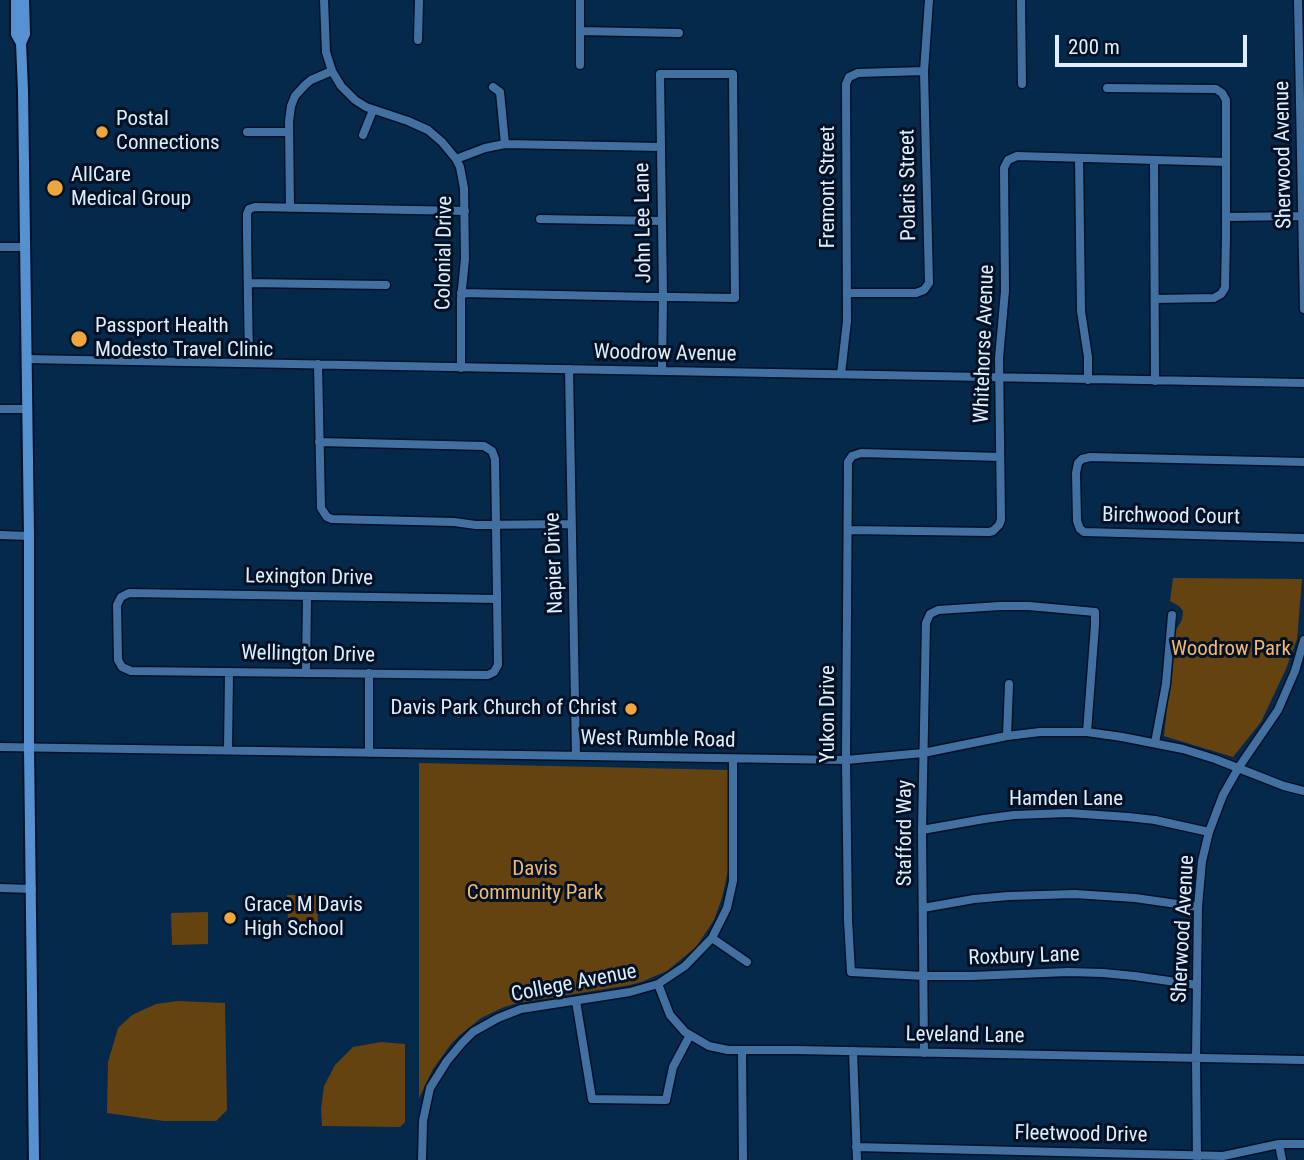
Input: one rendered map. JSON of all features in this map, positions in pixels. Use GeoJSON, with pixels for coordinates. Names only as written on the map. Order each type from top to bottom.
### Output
{"type":"FeatureCollection","features":[{"type":"Feature","properties":{"kind":"main road"},"geometry":{"type":"LineString","coordinates":[[16,0],[16,34],[21,43]]}},
{"type":"Feature","properties":{"kind":"main road"},"geometry":{"type":"LineString","coordinates":[[24,0],[24,34],[21,43],[29,536],[34,1160]]}},
{"type":"Feature","properties":{"kind":"street"},"geometry":{"type":"LineString","coordinates":[[324,0],[325,43],[332,71],[348,93],[373,110],[408,121],[428,131],[442,142],[456,159],[505,144],[661,147]]}},
{"type":"Feature","properties":{"kind":"street"},"geometry":{"type":"LineString","coordinates":[[418,40],[419,0]]}},
{"type":"Feature","properties":{"kind":"street"},"geometry":{"type":"LineString","coordinates":[[580,0],[580,65]]}},
{"type":"Feature","properties":{"kind":"street","name":"Polaris Street"},"geometry":{"type":"LineString","coordinates":[[847,293],[916,293],[924,290],[929,283],[925,71],[929,0]]}},
{"type":"Feature","properties":{"kind":"street"},"geometry":{"type":"LineString","coordinates":[[1021,0],[1022,84]]}},
{"type":"Feature","properties":{"kind":"street","name":"Sherwood Avenue"},"geometry":{"type":"LineString","coordinates":[[1298,0],[1304,309]]}},
{"type":"Feature","properties":{"kind":"street"},"geometry":{"type":"LineString","coordinates":[[580,32],[679,33]]}},
{"type":"Feature","properties":{"kind":"street"},"geometry":{"type":"LineString","coordinates":[[290,208],[289,114],[300,90],[312,80],[332,71]]}},
{"type":"Feature","properties":{"kind":"street","name":"Fremont Street"},"geometry":{"type":"LineString","coordinates":[[841,374],[847,321],[847,80],[858,72],[925,71]]}},
{"type":"Feature","properties":{"kind":"street","name":"John Lee Lane"},"geometry":{"type":"LineString","coordinates":[[662,371],[660,74],[733,74],[735,298],[663,297]]}},
{"type":"Feature","properties":{"kind":"street"},"geometry":{"type":"LineString","coordinates":[[493,87],[500,92],[505,144]]}},
{"type":"Feature","properties":{"kind":"street"},"geometry":{"type":"LineString","coordinates":[[1107,88],[1216,89],[1226,100],[1224,288],[1221,294],[1214,298],[1154,299]]}},
{"type":"Feature","properties":{"kind":"street"},"geometry":{"type":"LineString","coordinates":[[363,135],[373,110]]}},
{"type":"Feature","properties":{"kind":"street"},"geometry":{"type":"LineString","coordinates":[[247,132],[289,132]]}},
{"type":"Feature","properties":{"kind":"street","name":"Whitehorse Avenue"},"geometry":{"type":"LineString","coordinates":[[848,530],[989,532],[997,528],[1001,520],[999,339],[1005,291],[1004,168],[1008,160],[1017,156],[1079,158]]}},
{"type":"Feature","properties":{"kind":"street"},"geometry":{"type":"LineString","coordinates":[[1088,380],[1088,357],[1081,311],[1079,158],[1226,162]]}},
{"type":"Feature","properties":{"kind":"street","name":"Colonial Drive"},"geometry":{"type":"LineString","coordinates":[[456,159],[463,178],[465,211],[461,368]]}},
{"type":"Feature","properties":{"kind":"street"},"geometry":{"type":"LineString","coordinates":[[1153,160],[1155,381]]}},
{"type":"Feature","properties":{"kind":"street"},"geometry":{"type":"LineString","coordinates":[[249,363],[249,209],[465,211]]}},
{"type":"Feature","properties":{"kind":"street"},"geometry":{"type":"LineString","coordinates":[[1226,217],[1303,216]]}},
{"type":"Feature","properties":{"kind":"street"},"geometry":{"type":"LineString","coordinates":[[540,219],[662,222]]}},
{"type":"Feature","properties":{"kind":"street"},"geometry":{"type":"LineString","coordinates":[[0,247],[25,247]]}},
{"type":"Feature","properties":{"kind":"street"},"geometry":{"type":"LineString","coordinates":[[248,283],[386,285]]}},
{"type":"Feature","properties":{"kind":"street"},"geometry":{"type":"LineString","coordinates":[[461,293],[663,297]]}},
{"type":"Feature","properties":{"kind":"street","name":"Woodrow Avenue"},"geometry":{"type":"LineString","coordinates":[[26,359],[1304,383]]}},
{"type":"Feature","properties":{"kind":"street"},"geometry":{"type":"LineString","coordinates":[[318,364],[321,508],[324,515],[332,519],[476,525],[571,524]]}},
{"type":"Feature","properties":{"kind":"street","name":"Napier Drive"},"geometry":{"type":"LineString","coordinates":[[569,369],[576,756]]}},
{"type":"Feature","properties":{"kind":"street"},"geometry":{"type":"LineString","coordinates":[[0,409],[27,409]]}},
{"type":"Feature","properties":{"kind":"street"},"geometry":{"type":"LineString","coordinates":[[319,442],[484,446],[491,449],[495,459],[497,599]]}},
{"type":"Feature","properties":{"kind":"street","name":"Yukon Drive"},"geometry":{"type":"LineString","coordinates":[[851,972],[846,760],[847,465],[851,457],[861,453],[1000,457]]}},
{"type":"Feature","properties":{"kind":"street","name":"Birchwood Court"},"geometry":{"type":"LineString","coordinates":[[1304,462],[1090,457],[1080,461],[1076,473],[1077,521],[1084,532],[1304,538]]}},
{"type":"Feature","properties":{"kind":"street"},"geometry":{"type":"LineString","coordinates":[[0,535],[29,536]]}},
{"type":"Feature","properties":{"kind":"street","name":"Lexington Drive"},"geometry":{"type":"LineString","coordinates":[[122,667],[118,660],[117,606],[121,597],[130,593],[497,599]]}},
{"type":"Feature","properties":{"kind":"street"},"geometry":{"type":"LineString","coordinates":[[306,673],[307,596]]}},
{"type":"Feature","properties":{"kind":"street","name":"Wellington Drive"},"geometry":{"type":"LineString","coordinates":[[122,667],[131,671],[488,675],[498,665],[497,599]]}},
{"type":"Feature","properties":{"kind":"street","name":"Stafford Way"},"geometry":{"type":"LineString","coordinates":[[925,1053],[922,831],[926,622],[930,614],[938,610],[1000,606],[1095,612],[1087,733]]}},
{"type":"Feature","properties":{"kind":"street"},"geometry":{"type":"LineString","coordinates":[[1155,743],[1166,684],[1172,615]]}},
{"type":"Feature","properties":{"kind":"street","name":"Sherwood Avenue"},"geometry":{"type":"LineString","coordinates":[[1197,1158],[1198,907],[1202,861],[1209,832],[1223,795],[1278,710],[1295,671],[1304,640]]}},
{"type":"Feature","properties":{"kind":"street"},"geometry":{"type":"LineString","coordinates":[[228,750],[229,672]]}},
{"type":"Feature","properties":{"kind":"street"},"geometry":{"type":"LineString","coordinates":[[369,673],[369,753]]}},
{"type":"Feature","properties":{"kind":"street"},"geometry":{"type":"LineString","coordinates":[[1007,736],[1009,684]]}},
{"type":"Feature","properties":{"kind":"street","name":"West Rumble Road"},"geometry":{"type":"LineString","coordinates":[[0,747],[846,760],[890,758],[1041,732],[1087,733],[1155,743],[1204,755],[1304,791]]}},
{"type":"Feature","properties":{"kind":"street","name":"College Avenue"},"geometry":{"type":"LineString","coordinates":[[422,1160],[423,1121],[430,1088],[462,1043],[483,1026],[521,1009],[630,992],[658,984],[685,966],[712,938],[727,908],[733,881],[733,759]]}},
{"type":"Feature","properties":{"kind":"street","name":"Hamden Lane"},"geometry":{"type":"LineString","coordinates":[[922,831],[984,818],[1069,813],[1155,820],[1209,832]]}},
{"type":"Feature","properties":{"kind":"street"},"geometry":{"type":"LineString","coordinates":[[0,888],[32,889]]}},
{"type":"Feature","properties":{"kind":"street"},"geometry":{"type":"LineString","coordinates":[[923,908],[1044,894],[1135,898],[1198,907]]}},
{"type":"Feature","properties":{"kind":"street"},"geometry":{"type":"LineString","coordinates":[[712,938],[747,962]]}},
{"type":"Feature","properties":{"kind":"street","name":"Roxbury Lane"},"geometry":{"type":"LineString","coordinates":[[851,972],[923,976],[1102,973],[1197,985]]}},
{"type":"Feature","properties":{"kind":"street","name":"Leveland Lane"},"geometry":{"type":"LineString","coordinates":[[658,984],[670,1015],[690,1035],[709,1046],[742,1050],[1304,1060]]}},
{"type":"Feature","properties":{"kind":"street"},"geometry":{"type":"LineString","coordinates":[[576,1001],[592,1099],[666,1100],[673,1067],[690,1035]]}},
{"type":"Feature","properties":{"kind":"street"},"geometry":{"type":"LineString","coordinates":[[742,1050],[743,1160]]}},
{"type":"Feature","properties":{"kind":"street"},"geometry":{"type":"LineString","coordinates":[[853,1051],[857,1160]]}},
{"type":"Feature","properties":{"kind":"street"},"geometry":{"type":"LineString","coordinates":[[1279,1144],[1282,1160]]}},
{"type":"Feature","properties":{"kind":"street","name":"Fleetwood Drive"},"geometry":{"type":"LineString","coordinates":[[856,1147],[1197,1158],[1236,1155],[1279,1144],[1304,1144]]}},
{"type":"Feature","properties":{"kind":"green space","name":"Woodrow Park"},"geometry":{"type":"Polygon","coordinates":[[[1173,578],[1302,579],[1297,639],[1286,669],[1261,722],[1233,757],[1164,736],[1175,631],[1182,620],[1183,611],[1170,601],[1173,578]]]}},
{"type":"Feature","properties":{"kind":"green space","name":"Davis Community Park"},"geometry":{"type":"Polygon","coordinates":[[[419,763],[729,770],[728,871],[714,920],[696,947],[667,971],[641,982],[518,1003],[481,1018],[451,1044],[433,1069],[419,1098],[419,763]]]}},
{"type":"Feature","properties":{"kind":"green space"},"geometry":{"type":"Polygon","coordinates":[[[287,895],[317,895],[318,926],[288,926],[287,895]]]}},
{"type":"Feature","properties":{"kind":"green space"},"geometry":{"type":"Polygon","coordinates":[[[208,912],[208,944],[172,945],[171,913],[208,912]]]}},
{"type":"Feature","properties":{"kind":"green space"},"geometry":{"type":"Polygon","coordinates":[[[178,1001],[225,1003],[227,1110],[216,1121],[164,1121],[107,1113],[108,1062],[118,1028],[132,1015],[156,1004],[178,1001]]]}},
{"type":"Feature","properties":{"kind":"green space"},"geometry":{"type":"Polygon","coordinates":[[[381,1042],[405,1044],[405,1122],[400,1127],[322,1126],[324,1086],[335,1065],[353,1047],[381,1042]]]}},
{"type":"Feature","properties":{"kind":"place","name":"Postal Connections"},"geometry":{"type":"Point","coordinates":[102,132]}},
{"type":"Feature","properties":{"kind":"place","name":"AllCare Medical Group"},"geometry":{"type":"Point","coordinates":[55,188]}},
{"type":"Feature","properties":{"kind":"place","name":"Passport Health Modesto Travel Clinic"},"geometry":{"type":"Point","coordinates":[79,339]}},
{"type":"Feature","properties":{"kind":"place","name":"Davis Park Church of Christ"},"geometry":{"type":"Point","coordinates":[631,709]}},
{"type":"Feature","properties":{"kind":"place","name":"Grace M Davis High School"},"geometry":{"type":"Point","coordinates":[230,918]}}]}
